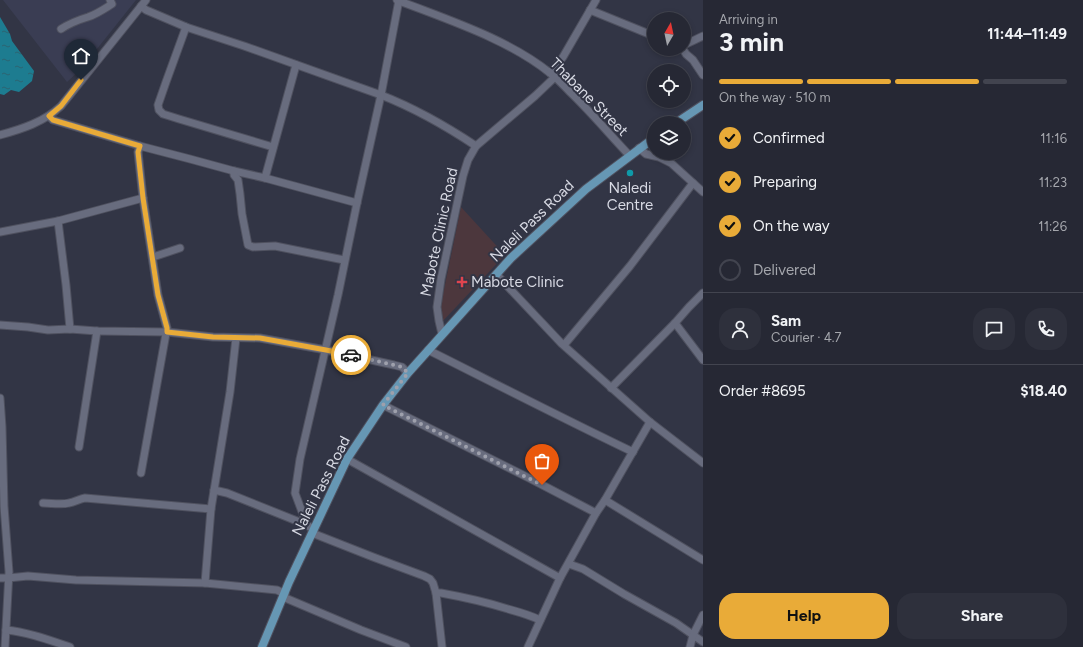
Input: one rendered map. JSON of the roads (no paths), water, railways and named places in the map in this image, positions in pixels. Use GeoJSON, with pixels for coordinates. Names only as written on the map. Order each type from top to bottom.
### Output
{"type":"FeatureCollection","features":[{"type":"Feature","properties":{"kind":"main road"},"geometry":{"type":"LineString","coordinates":[[686,116],[703,105]]}},
{"type":"Feature","properties":{"kind":"main road","name":"Naleli Pass Road"},"geometry":{"type":"LineString","coordinates":[[262,647],[284,595],[347,459],[383,405],[428,350],[511,258],[586,189],[647,143]]}},
{"type":"Feature","properties":{"kind":"street"},"geometry":{"type":"LineString","coordinates":[[61,29],[74,21],[100,12],[112,4],[110,0]]}},
{"type":"Feature","properties":{"kind":"street"},"geometry":{"type":"LineString","coordinates":[[0,135],[19,130],[39,122],[61,106],[146,0]]}},
{"type":"Feature","properties":{"kind":"street"},"geometry":{"type":"LineString","coordinates":[[302,523],[304,517],[295,493],[300,459],[326,350],[344,260],[381,95],[399,0]]}},
{"type":"Feature","properties":{"kind":"street","name":"Thabane Street"},"geometry":{"type":"LineString","coordinates":[[399,0],[512,48],[553,75],[630,156]]}},
{"type":"Feature","properties":{"kind":"street","name":"Mabote Clinic Road"},"geometry":{"type":"LineString","coordinates":[[442,334],[437,307],[441,279],[463,176],[468,160],[476,146],[535,96],[553,75],[596,0]]}},
{"type":"Feature","properties":{"kind":"street"},"geometry":{"type":"LineString","coordinates":[[141,6],[146,10],[186,27],[244,46],[401,103],[437,122],[476,146]]}},
{"type":"Feature","properties":{"kind":"street"},"geometry":{"type":"LineString","coordinates":[[590,10],[647,33]]}},
{"type":"Feature","properties":{"kind":"street"},"geometry":{"type":"LineString","coordinates":[[186,27],[158,106],[159,110],[164,114],[179,119],[273,147]]}},
{"type":"Feature","properties":{"kind":"street"},"geometry":{"type":"LineString","coordinates":[[691,42],[703,36]]}},
{"type":"Feature","properties":{"kind":"street"},"geometry":{"type":"LineString","coordinates":[[688,56],[693,60],[703,75]]}},
{"type":"Feature","properties":{"kind":"street"},"geometry":{"type":"LineString","coordinates":[[265,178],[296,65]]}},
{"type":"Feature","properties":{"kind":"street"},"geometry":{"type":"LineString","coordinates":[[49,116],[53,120],[140,146],[357,203]]}},
{"type":"Feature","properties":{"kind":"street"},"geometry":{"type":"LineString","coordinates":[[140,146],[138,152],[143,198],[158,295],[167,328],[141,473]]}},
{"type":"Feature","properties":{"kind":"street"},"geometry":{"type":"LineString","coordinates":[[639,148],[646,154],[659,157],[671,163],[703,192]]}},
{"type":"Feature","properties":{"kind":"street"},"geometry":{"type":"LineString","coordinates":[[234,171],[234,175],[238,180],[242,214],[248,245],[253,248],[275,246],[344,260]]}},
{"type":"Feature","properties":{"kind":"street"},"geometry":{"type":"LineString","coordinates":[[564,345],[630,266],[693,183]]}},
{"type":"Feature","properties":{"kind":"street"},"geometry":{"type":"LineString","coordinates":[[0,232],[58,221],[143,198]]}},
{"type":"Feature","properties":{"kind":"street"},"geometry":{"type":"LineString","coordinates":[[58,221],[70,329]]}},
{"type":"Feature","properties":{"kind":"street"},"geometry":{"type":"LineString","coordinates":[[153,257],[180,248]]}},
{"type":"Feature","properties":{"kind":"street"},"geometry":{"type":"LineString","coordinates":[[496,274],[564,345],[611,388],[650,422],[703,463]]}},
{"type":"Feature","properties":{"kind":"street"},"geometry":{"type":"LineString","coordinates":[[611,388],[703,293]]}},
{"type":"Feature","properties":{"kind":"street"},"geometry":{"type":"LineString","coordinates":[[675,323],[703,360]]}},
{"type":"Feature","properties":{"kind":"street"},"geometry":{"type":"LineString","coordinates":[[0,325],[48,330],[70,329],[167,332],[236,338],[260,338],[326,350],[394,365],[402,367],[408,373]]}},
{"type":"Feature","properties":{"kind":"street"},"geometry":{"type":"LineString","coordinates":[[79,448],[97,331]]}},
{"type":"Feature","properties":{"kind":"street"},"geometry":{"type":"LineString","coordinates":[[205,583],[211,509],[230,392],[236,338]]}},
{"type":"Feature","properties":{"kind":"street"},"geometry":{"type":"LineString","coordinates":[[428,350],[633,452]]}},
{"type":"Feature","properties":{"kind":"street"},"geometry":{"type":"LineString","coordinates":[[0,398],[2,427],[2,506],[9,572],[4,578],[6,630],[3,644]]}},
{"type":"Feature","properties":{"kind":"street"},"geometry":{"type":"LineString","coordinates":[[383,405],[596,513]]}},
{"type":"Feature","properties":{"kind":"street"},"geometry":{"type":"LineString","coordinates":[[529,646],[560,578],[596,513],[650,422]]}},
{"type":"Feature","properties":{"kind":"street"},"geometry":{"type":"LineString","coordinates":[[347,459],[560,578]]}},
{"type":"Feature","properties":{"kind":"street"},"geometry":{"type":"LineString","coordinates":[[214,490],[226,493],[302,523],[313,531],[373,557],[430,579],[434,583],[436,593],[442,647]]}},
{"type":"Feature","properties":{"kind":"street"},"geometry":{"type":"LineString","coordinates":[[43,503],[63,504],[85,498],[211,509]]}},
{"type":"Feature","properties":{"kind":"street"},"geometry":{"type":"LineString","coordinates":[[605,500],[703,560]]}},
{"type":"Feature","properties":{"kind":"street"},"geometry":{"type":"LineString","coordinates":[[568,564],[583,569],[676,623],[703,642]]}},
{"type":"Feature","properties":{"kind":"street"},"geometry":{"type":"LineString","coordinates":[[4,578],[28,576],[76,580],[205,583],[277,590],[284,595],[361,630],[406,647]]}},
{"type":"Feature","properties":{"kind":"street"},"geometry":{"type":"LineString","coordinates":[[436,593],[469,598],[540,620]]}},
{"type":"Feature","properties":{"kind":"street"},"geometry":{"type":"LineString","coordinates":[[690,647],[703,615]]}},
{"type":"Feature","properties":{"kind":"street"},"geometry":{"type":"LineString","coordinates":[[6,630],[27,634],[70,647]]}},
{"type":"Feature","properties":{"kind":"water"},"geometry":{"type":"Polygon","coordinates":[[[0,17],[10,34],[12,41],[34,71],[32,81],[19,92],[11,90],[4,95],[0,94],[0,17]]]}},
{"type":"Feature","properties":{"kind":"place","name":"Naledi Centre"},"geometry":{"type":"Point","coordinates":[630,173]}},
{"type":"Feature","properties":{"kind":"place","name":"Mabote Clinic"},"geometry":{"type":"Point","coordinates":[462,282]}}]}
